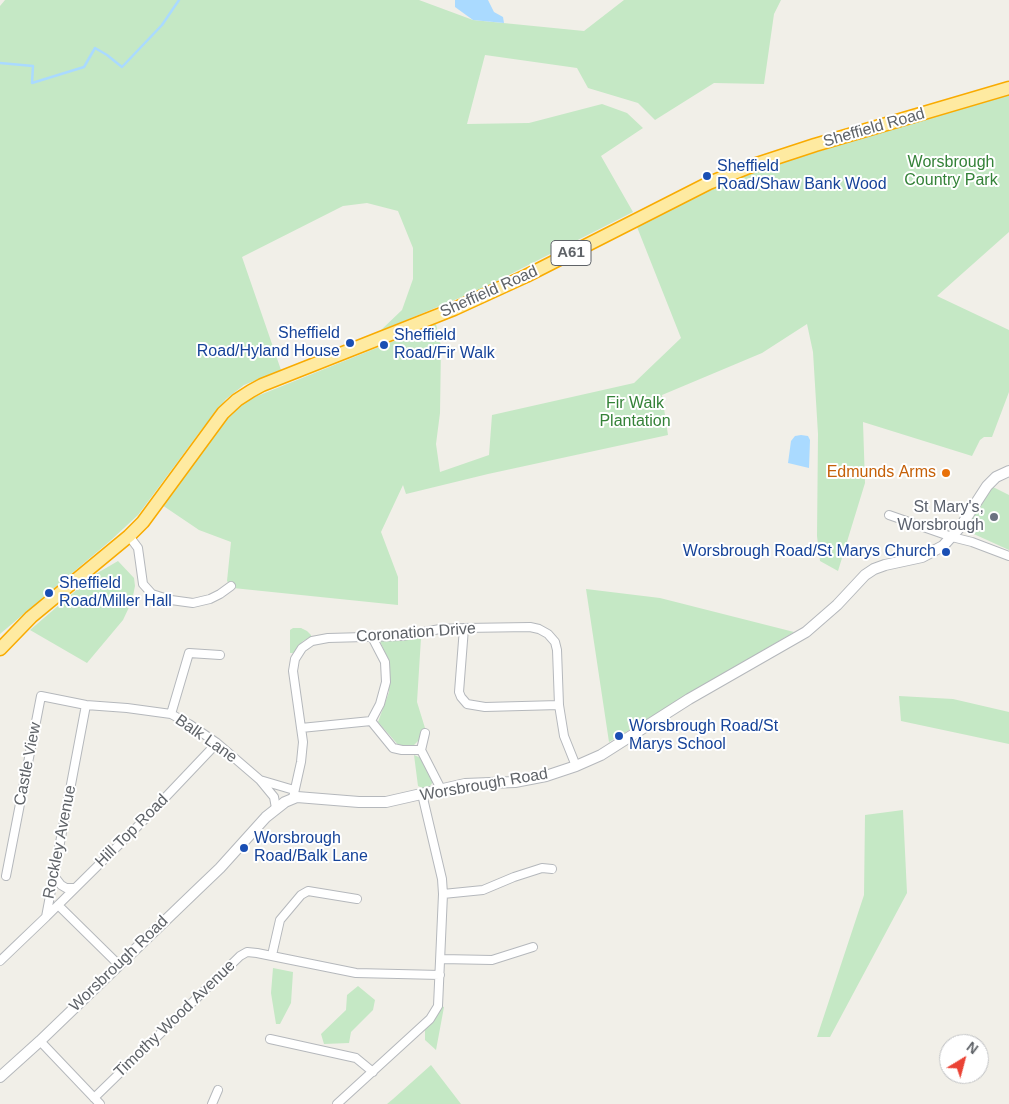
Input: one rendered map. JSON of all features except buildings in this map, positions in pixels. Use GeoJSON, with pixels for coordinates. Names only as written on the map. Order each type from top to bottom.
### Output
{"type":"FeatureCollection","features":[{"type":"Feature","properties":{"kind":"highway","name":"Sheffield Road"},"geometry":{"type":"LineString","coordinates":[[0,650],[31,617],[129,536],[143,522],[223,413],[237,400],[262,385],[454,309],[526,276],[716,181],[815,145],[1009,88]]}},
{"type":"Feature","properties":{"kind":"street","name":"Worsbrough Road"},"geometry":{"type":"LineString","coordinates":[[0,1077],[40,1041],[214,873],[266,817],[293,794],[359,802],[386,802],[441,789],[479,783],[516,782],[546,776],[601,755],[689,698],[806,632],[837,605],[865,575],[874,569],[922,558],[943,546],[961,526],[987,486],[1008,468]]}},
{"type":"Feature","properties":{"kind":"street"},"geometry":{"type":"LineString","coordinates":[[889,515],[1009,556]]}},
{"type":"Feature","properties":{"kind":"street"},"geometry":{"type":"LineString","coordinates":[[129,536],[138,548],[144,584],[152,594],[171,600],[193,603],[210,599],[231,586]]}},
{"type":"Feature","properties":{"kind":"street","name":"Coronation Drive"},"geometry":{"type":"LineString","coordinates":[[293,794],[301,762],[303,742],[293,671],[295,659],[302,648],[312,641],[328,638],[402,636],[440,629],[464,628],[530,627],[548,634],[555,642],[557,650],[559,705],[564,736],[576,766]]}},
{"type":"Feature","properties":{"kind":"street"},"geometry":{"type":"LineString","coordinates":[[464,628],[459,692],[460,697],[467,704],[485,707],[559,705]]}},
{"type":"Feature","properties":{"kind":"street"},"geometry":{"type":"LineString","coordinates":[[371,721],[380,704],[386,682],[385,662],[372,637]]}},
{"type":"Feature","properties":{"kind":"street"},"geometry":{"type":"LineString","coordinates":[[170,714],[189,653],[220,655]]}},
{"type":"Feature","properties":{"kind":"street","name":"Castle View"},"geometry":{"type":"LineString","coordinates":[[6,876],[41,696],[86,705]]}},
{"type":"Feature","properties":{"kind":"street","name":"Balk Lane"},"geometry":{"type":"LineString","coordinates":[[86,705],[170,714],[189,724],[217,743],[260,780],[274,797],[276,808]]}},
{"type":"Feature","properties":{"kind":"street","name":"Rockley Avenue"},"geometry":{"type":"LineString","coordinates":[[0,960],[46,917],[86,705]]}},
{"type":"Feature","properties":{"kind":"street"},"geometry":{"type":"LineString","coordinates":[[301,728],[371,721]]}},
{"type":"Feature","properties":{"kind":"street"},"geometry":{"type":"LineString","coordinates":[[371,721],[393,748],[421,750]]}},
{"type":"Feature","properties":{"kind":"street"},"geometry":{"type":"LineString","coordinates":[[425,733],[421,750],[441,789]]}},
{"type":"Feature","properties":{"kind":"street","name":"Hill Top Road"},"geometry":{"type":"LineString","coordinates":[[46,917],[141,823],[217,743]]}},
{"type":"Feature","properties":{"kind":"street","name":"Balk Lane"},"geometry":{"type":"LineString","coordinates":[[260,780],[293,794]]}},
{"type":"Feature","properties":{"kind":"street"},"geometry":{"type":"LineString","coordinates":[[336,1104],[430,1019],[438,1006],[441,959],[442,879],[422,794]]}},
{"type":"Feature","properties":{"kind":"street"},"geometry":{"type":"LineString","coordinates":[[443,894],[483,890],[542,868],[552,869]]}},
{"type":"Feature","properties":{"kind":"street"},"geometry":{"type":"LineString","coordinates":[[54,876],[66,888],[75,888]]}},
{"type":"Feature","properties":{"kind":"street"},"geometry":{"type":"LineString","coordinates":[[272,956],[280,920],[301,895],[308,891],[357,899]]}},
{"type":"Feature","properties":{"kind":"street"},"geometry":{"type":"LineString","coordinates":[[58,905],[119,965]]}},
{"type":"Feature","properties":{"kind":"street"},"geometry":{"type":"LineString","coordinates":[[441,959],[492,960],[533,947]]}},
{"type":"Feature","properties":{"kind":"street","name":"Timothy Wood Avenue"},"geometry":{"type":"LineString","coordinates":[[94,1098],[240,956],[247,952],[356,973],[440,975]]}},
{"type":"Feature","properties":{"kind":"street"},"geometry":{"type":"LineString","coordinates":[[270,1039],[356,1058],[373,1072]]}},
{"type":"Feature","properties":{"kind":"street"},"geometry":{"type":"LineString","coordinates":[[40,1041],[100,1104]]}},
{"type":"Feature","properties":{"kind":"street"},"geometry":{"type":"LineString","coordinates":[[212,1104],[218,1090]]}},
{"type":"Feature","properties":{"kind":"green space"},"geometry":{"type":"Polygon","coordinates":[[[5,0],[419,0],[473,20],[584,31],[624,0],[781,0],[774,14],[764,84],[714,83],[655,120],[638,103],[588,88],[577,68],[485,55],[467,124],[529,123],[602,104],[627,113],[643,128],[601,156],[633,212],[483,288],[380,331],[402,310],[413,279],[413,248],[398,211],[367,203],[343,206],[242,257],[281,370],[244,385],[226,399],[138,515],[0,634],[0,6],[5,0]]]}},
{"type":"Feature","properties":{"kind":"green space"},"geometry":{"type":"Polygon","coordinates":[[[1009,93],[1009,232],[937,296],[1009,330],[1009,392],[992,437],[984,437],[980,440],[972,456],[863,422],[865,483],[838,571],[820,561],[817,536],[818,434],[813,352],[807,324],[762,353],[662,395],[668,435],[406,494],[403,485],[381,532],[398,577],[398,605],[233,588],[227,581],[231,542],[199,530],[162,505],[226,419],[245,401],[436,324],[441,346],[440,413],[436,444],[440,472],[489,455],[492,415],[634,383],[681,338],[637,227],[704,193],[739,178],[794,159],[1009,93]]]}},
{"type":"Feature","properties":{"kind":"green space"},"geometry":{"type":"Polygon","coordinates":[[[991,486],[1009,495],[1009,550],[965,530],[991,486]]]}},
{"type":"Feature","properties":{"kind":"green space"},"geometry":{"type":"Polygon","coordinates":[[[118,561],[134,578],[135,586],[132,601],[123,620],[87,663],[30,630],[94,575],[118,561]]]}},
{"type":"Feature","properties":{"kind":"green space"},"geometry":{"type":"Polygon","coordinates":[[[586,589],[660,598],[794,632],[609,742],[586,589]]]}},
{"type":"Feature","properties":{"kind":"green space"},"geometry":{"type":"Polygon","coordinates":[[[301,628],[307,631],[311,637],[303,641],[293,653],[290,653],[290,630],[301,628]]]}},
{"type":"Feature","properties":{"kind":"green space"},"geometry":{"type":"Polygon","coordinates":[[[421,638],[417,702],[425,728],[421,730],[419,740],[413,746],[400,747],[378,722],[389,692],[389,662],[380,641],[421,638]]]}},
{"type":"Feature","properties":{"kind":"green space"},"geometry":{"type":"Polygon","coordinates":[[[899,696],[953,699],[1009,712],[1009,744],[901,721],[899,696]]]}},
{"type":"Feature","properties":{"kind":"green space"},"geometry":{"type":"Polygon","coordinates":[[[414,755],[421,758],[433,777],[433,782],[430,786],[422,788],[418,786],[414,755]]]}},
{"type":"Feature","properties":{"kind":"green space"},"geometry":{"type":"Polygon","coordinates":[[[903,810],[907,893],[830,1037],[817,1037],[864,895],[865,815],[903,810]]]}},
{"type":"Feature","properties":{"kind":"green space"},"geometry":{"type":"Polygon","coordinates":[[[273,968],[293,972],[291,1003],[280,1024],[276,1024],[271,993],[273,968]]]}},
{"type":"Feature","properties":{"kind":"green space"},"geometry":{"type":"Polygon","coordinates":[[[358,986],[375,1000],[373,1010],[351,1032],[349,1043],[324,1044],[321,1034],[346,1010],[347,995],[358,986]]]}},
{"type":"Feature","properties":{"kind":"green space"},"geometry":{"type":"Polygon","coordinates":[[[441,1006],[444,1007],[436,1050],[425,1040],[425,1030],[441,1006]]]}},
{"type":"Feature","properties":{"kind":"green space"},"geometry":{"type":"Polygon","coordinates":[[[431,1065],[461,1104],[387,1104],[393,1099],[431,1065]]]}},
{"type":"Feature","properties":{"kind":"water"},"geometry":{"type":"Polygon","coordinates":[[[455,0],[488,0],[494,12],[503,17],[504,23],[473,20],[455,7],[455,0]]]}},
{"type":"Feature","properties":{"kind":"water"},"geometry":{"type":"Polygon","coordinates":[[[795,436],[808,436],[810,440],[809,468],[788,463],[791,441],[795,436]]]}},
{"type":"Feature","properties":{"kind":"waterway"},"geometry":{"type":"LineString","coordinates":[[0,63],[33,66],[32,83],[84,67],[95,48],[122,67],[162,25],[179,0]]}},
{"type":"Feature","properties":{"kind":"place","name":"Sheffield Road/Shaw Bank Wood"},"geometry":{"type":"Point","coordinates":[707,176]}},
{"type":"Feature","properties":{"kind":"place","name":"Sheffield Road/Hyland House"},"geometry":{"type":"Point","coordinates":[350,343]}},
{"type":"Feature","properties":{"kind":"place","name":"Sheffield Road/Fir Walk"},"geometry":{"type":"Point","coordinates":[384,345]}},
{"type":"Feature","properties":{"kind":"place","name":"Edmunds Arms"},"geometry":{"type":"Point","coordinates":[946,473]}},
{"type":"Feature","properties":{"kind":"place","name":"St Mary's, Worsbrough"},"geometry":{"type":"Point","coordinates":[994,517]}},
{"type":"Feature","properties":{"kind":"place","name":"Worsbrough Road/St Marys Church"},"geometry":{"type":"Point","coordinates":[946,552]}},
{"type":"Feature","properties":{"kind":"place","name":"Sheffield Road/Miller Hall"},"geometry":{"type":"Point","coordinates":[49,593]}},
{"type":"Feature","properties":{"kind":"place","name":"Worsbrough Road/St Marys School"},"geometry":{"type":"Point","coordinates":[619,736]}},
{"type":"Feature","properties":{"kind":"place","name":"Worsbrough Road/Balk Lane"},"geometry":{"type":"Point","coordinates":[244,848]}},
{"type":"Feature","properties":{"kind":"park label","name":"Worsbrough Country Park"},"geometry":{"type":"Point","coordinates":[951,172]}},
{"type":"Feature","properties":{"kind":"park label","name":"Fir Walk Plantation"},"geometry":{"type":"Point","coordinates":[635,413]}}]}
